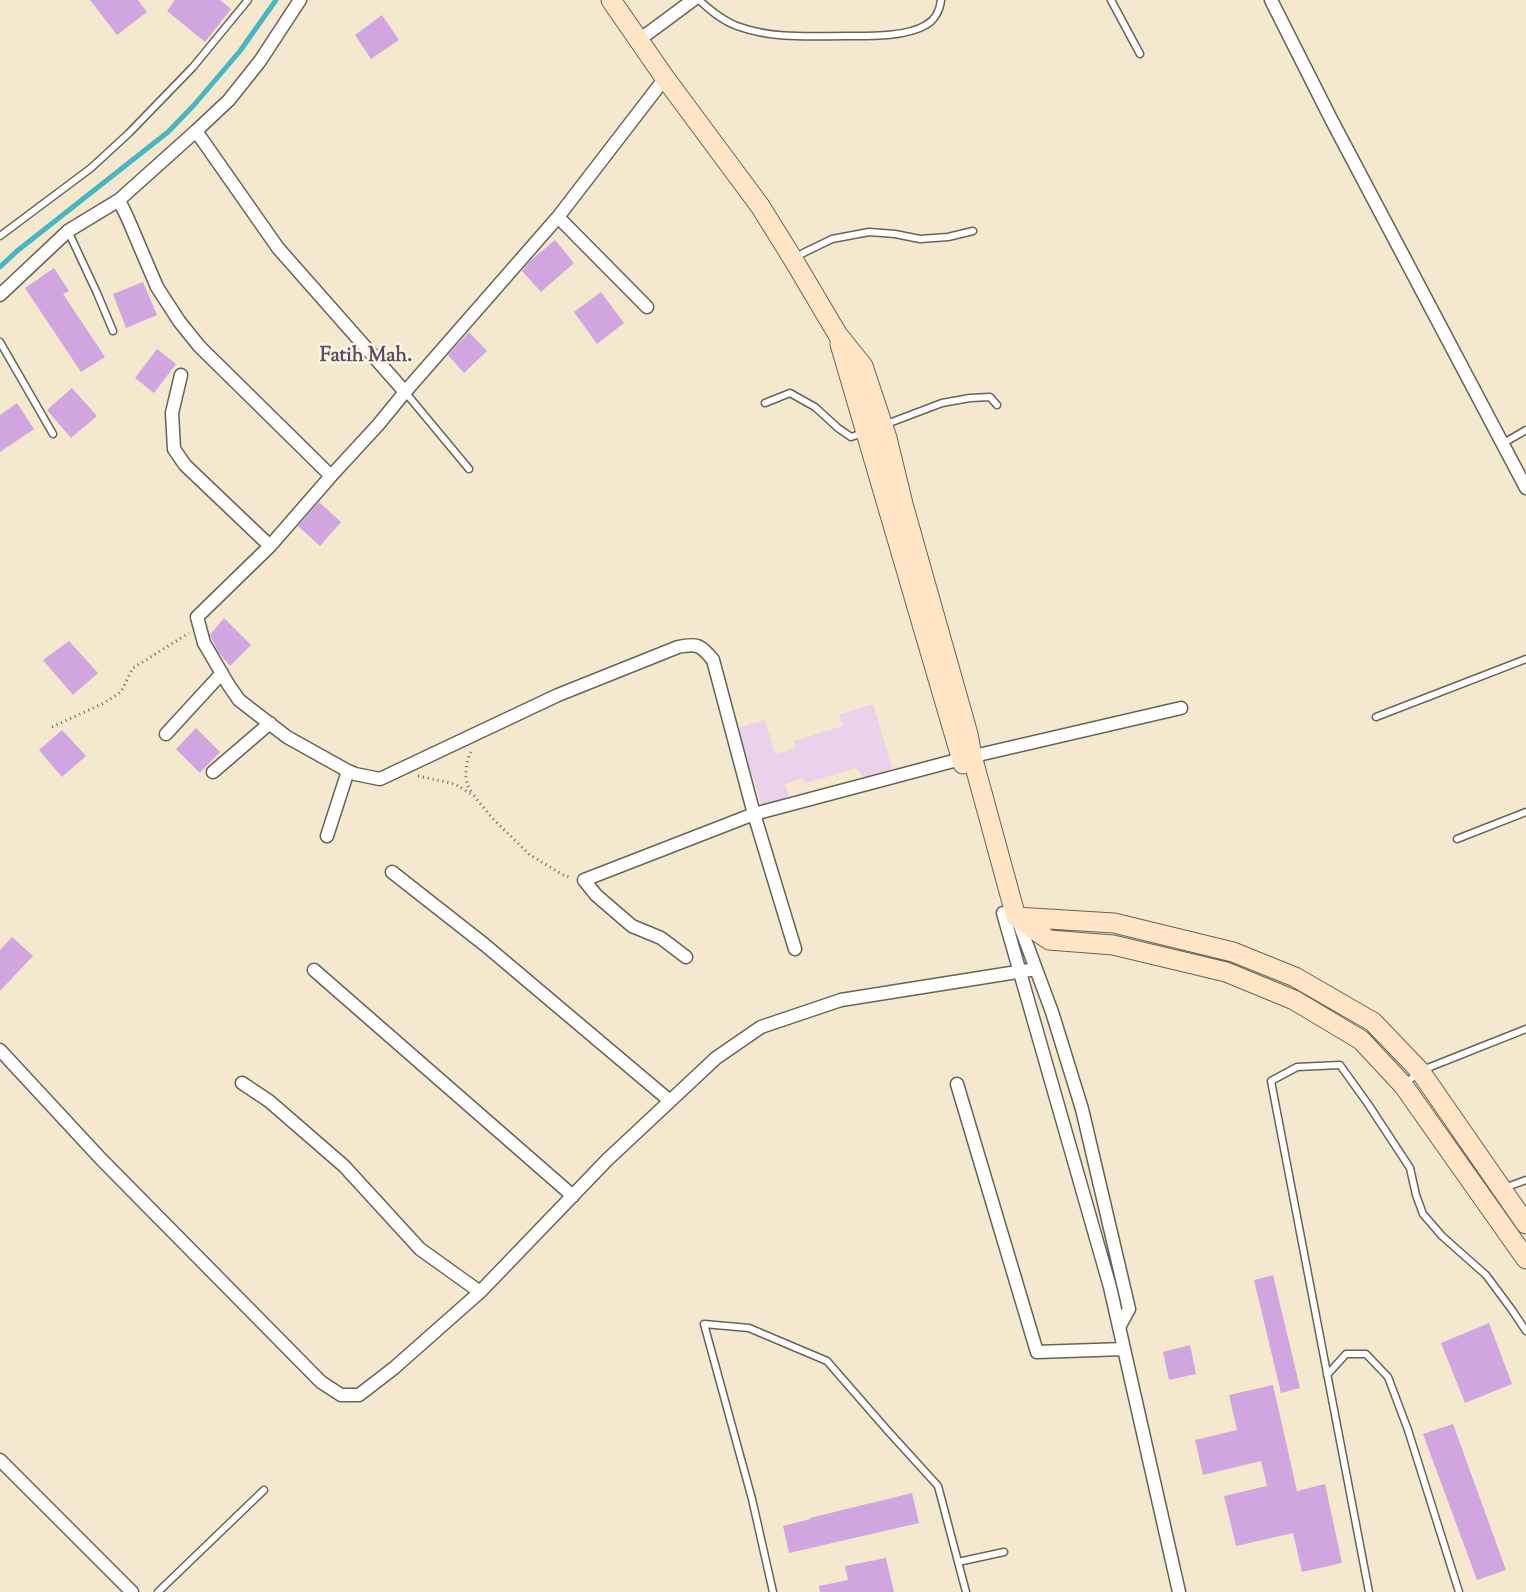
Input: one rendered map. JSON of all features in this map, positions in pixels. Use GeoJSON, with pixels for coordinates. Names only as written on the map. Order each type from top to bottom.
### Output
{"type":"FeatureCollection","features":[{"type":"Feature","properties":{"kind":"street"},"geometry":{"type":"LineString","coordinates":[[0,295],[9,282],[68,231],[118,200],[229,100],[260,61],[300,0]]}},
{"type":"Feature","properties":{"kind":"street"},"geometry":{"type":"LineString","coordinates":[[611,0],[665,78],[760,206],[838,335],[863,366],[874,429],[905,513],[965,724],[967,757],[1010,915],[1020,971],[1108,1277],[1179,1592]]}},
{"type":"Feature","properties":{"kind":"street"},"geometry":{"type":"LineString","coordinates":[[639,40],[694,0]]}},
{"type":"Feature","properties":{"kind":"street"},"geometry":{"type":"LineString","coordinates":[[1271,0],[1526,488]]}},
{"type":"Feature","properties":{"kind":"street"},"geometry":{"type":"LineString","coordinates":[[665,78],[558,217],[378,425],[270,546],[197,617],[204,643],[239,700],[288,737],[348,771],[380,779],[558,695],[678,647],[690,644],[698,646],[713,660],[754,814],[795,949]]}},
{"type":"Feature","properties":{"kind":"street"},"geometry":{"type":"LineString","coordinates":[[196,131],[278,248],[405,392]]}},
{"type":"Feature","properties":{"kind":"street"},"geometry":{"type":"LineString","coordinates":[[118,200],[128,219],[156,287],[179,321],[199,346],[331,476]]}},
{"type":"Feature","properties":{"kind":"street"},"geometry":{"type":"LineString","coordinates":[[558,217],[647,307]]}},
{"type":"Feature","properties":{"kind":"street"},"geometry":{"type":"LineString","coordinates":[[181,375],[172,413],[174,449],[185,465],[270,546]]}},
{"type":"Feature","properties":{"kind":"street"},"geometry":{"type":"LineString","coordinates":[[166,734],[222,673]]}},
{"type":"Feature","properties":{"kind":"street"},"geometry":{"type":"LineString","coordinates":[[686,957],[661,938],[632,926],[596,895],[584,880],[754,814],[967,757],[1181,708]]}},
{"type":"Feature","properties":{"kind":"street"},"geometry":{"type":"LineString","coordinates":[[213,772],[270,724]]}},
{"type":"Feature","properties":{"kind":"street"},"geometry":{"type":"LineString","coordinates":[[327,836],[348,771]]}},
{"type":"Feature","properties":{"kind":"street"},"geometry":{"type":"LineString","coordinates":[[392,872],[485,945],[670,1101]]}},
{"type":"Feature","properties":{"kind":"street"},"geometry":{"type":"LineString","coordinates":[[1010,915],[1036,969],[1052,1012],[1082,1109],[1130,1309],[1119,1327]]}},
{"type":"Feature","properties":{"kind":"street"},"geometry":{"type":"LineString","coordinates":[[1010,915],[1114,924],[1233,952],[1295,977],[1374,1022],[1420,1071],[1526,1224]]}},
{"type":"Feature","properties":{"kind":"street"},"geometry":{"type":"LineString","coordinates":[[1010,915],[1049,940],[1112,945],[1226,972],[1294,1000],[1361,1040],[1403,1085],[1526,1259]]}},
{"type":"Feature","properties":{"kind":"street"},"geometry":{"type":"LineString","coordinates":[[0,1050],[108,1166],[321,1382],[341,1395],[359,1395],[394,1368],[480,1292],[607,1160],[716,1058],[761,1027],[841,1000],[1036,969]]}},
{"type":"Feature","properties":{"kind":"street"},"geometry":{"type":"LineString","coordinates":[[314,970],[573,1196]]}},
{"type":"Feature","properties":{"kind":"street"},"geometry":{"type":"LineString","coordinates":[[242,1083],[269,1101],[344,1166],[420,1249],[480,1292]]}},
{"type":"Feature","properties":{"kind":"street"},"geometry":{"type":"LineString","coordinates":[[957,1084],[1037,1352],[1124,1349]]}},
{"type":"Feature","properties":{"kind":"street"},"geometry":{"type":"LineString","coordinates":[[0,1460],[132,1592]]}},
{"type":"Feature","properties":{"kind":"lane"},"geometry":{"type":"LineString","coordinates":[[0,236],[91,168],[129,133],[193,67],[248,0]]}},
{"type":"Feature","properties":{"kind":"lane"},"geometry":{"type":"LineString","coordinates":[[698,0],[719,17],[740,27],[775,35],[813,37],[890,35],[919,29],[933,19],[940,8],[941,0]]}},
{"type":"Feature","properties":{"kind":"lane"},"geometry":{"type":"LineString","coordinates":[[1111,0],[1140,54]]}},
{"type":"Feature","properties":{"kind":"lane"},"geometry":{"type":"LineString","coordinates":[[68,231],[97,293],[112,331]]}},
{"type":"Feature","properties":{"kind":"lane"},"geometry":{"type":"LineString","coordinates":[[793,258],[832,240],[869,232],[895,234],[920,239],[948,237],[973,231]]}},
{"type":"Feature","properties":{"kind":"lane"},"geometry":{"type":"LineString","coordinates":[[0,342],[53,434]]}},
{"type":"Feature","properties":{"kind":"lane"},"geometry":{"type":"LineString","coordinates":[[405,392],[469,469]]}},
{"type":"Feature","properties":{"kind":"lane"},"geometry":{"type":"LineString","coordinates":[[765,403],[790,394],[815,407],[851,437],[942,403],[990,396],[997,405]]}},
{"type":"Feature","properties":{"kind":"lane"},"geometry":{"type":"LineString","coordinates":[[1502,444],[1526,430]]}},
{"type":"Feature","properties":{"kind":"lane"},"geometry":{"type":"LineString","coordinates":[[1376,717],[1526,659]]}},
{"type":"Feature","properties":{"kind":"lane"},"geometry":{"type":"LineString","coordinates":[[1457,839],[1526,812]]}},
{"type":"Feature","properties":{"kind":"lane"},"geometry":{"type":"LineString","coordinates":[[1403,1085],[1420,1071],[1526,1029]]}},
{"type":"Feature","properties":{"kind":"lane"},"geometry":{"type":"LineString","coordinates":[[1369,1592],[1272,1081],[1297,1067],[1340,1066],[1368,1104],[1410,1168],[1416,1195],[1423,1214],[1442,1236],[1486,1275],[1526,1331]]}},
{"type":"Feature","properties":{"kind":"lane"},"geometry":{"type":"LineString","coordinates":[[1501,1189],[1526,1180]]}},
{"type":"Feature","properties":{"kind":"lane"},"geometry":{"type":"LineString","coordinates":[[773,1592],[752,1499],[704,1324],[749,1328],[827,1361],[888,1432],[938,1486],[966,1592]]}},
{"type":"Feature","properties":{"kind":"lane"},"geometry":{"type":"LineString","coordinates":[[1327,1375],[1346,1354],[1366,1354],[1388,1377],[1408,1430],[1459,1592]]}},
{"type":"Feature","properties":{"kind":"lane"},"geometry":{"type":"LineString","coordinates":[[158,1592],[264,1490]]}},
{"type":"Feature","properties":{"kind":"lane"},"geometry":{"type":"LineString","coordinates":[[958,1562],[1004,1552]]}},
{"type":"Feature","properties":{"kind":"path"},"geometry":{"type":"LineString","coordinates":[[52,727],[96,707],[121,692],[133,668],[199,626]]}},
{"type":"Feature","properties":{"kind":"path"},"geometry":{"type":"LineString","coordinates":[[485,730],[468,756],[467,786],[494,820],[530,855],[565,876],[584,880]]}},
{"type":"Feature","properties":{"kind":"path"},"geometry":{"type":"LineString","coordinates":[[398,770],[455,784],[474,796]]}},
{"type":"Feature","properties":{"kind":"shaded area"},"geometry":{"type":"Polygon","coordinates":[[[873,704],[893,772],[866,780],[856,768],[805,783],[803,778],[785,784],[790,802],[763,810],[738,728],[765,720],[775,754],[795,748],[794,741],[843,726],[839,715],[873,704]]]}},
{"type":"Feature","properties":{"kind":"building"},"geometry":{"type":"Polygon","coordinates":[[[90,0],[138,0],[147,12],[117,35],[90,0]]]}},
{"type":"Feature","properties":{"kind":"building"},"geometry":{"type":"Polygon","coordinates":[[[175,0],[220,0],[231,9],[205,42],[167,11],[175,0]]]}},
{"type":"Feature","properties":{"kind":"building"},"geometry":{"type":"Polygon","coordinates":[[[382,15],[399,40],[371,59],[355,35],[382,15]]]}},
{"type":"Feature","properties":{"kind":"building"},"geometry":{"type":"Polygon","coordinates":[[[555,240],[574,263],[541,292],[522,271],[530,261],[555,240]]]}},
{"type":"Feature","properties":{"kind":"building"},"geometry":{"type":"Polygon","coordinates":[[[54,268],[69,291],[63,294],[105,357],[81,372],[25,288],[54,268]]]}},
{"type":"Feature","properties":{"kind":"building"},"geometry":{"type":"Polygon","coordinates":[[[143,282],[157,315],[126,328],[113,294],[143,282]]]}},
{"type":"Feature","properties":{"kind":"building"},"geometry":{"type":"Polygon","coordinates":[[[601,292],[624,323],[597,344],[574,312],[601,292]]]}},
{"type":"Feature","properties":{"kind":"building"},"geometry":{"type":"Polygon","coordinates":[[[469,332],[487,351],[464,373],[448,355],[469,332]]]}},
{"type":"Feature","properties":{"kind":"building"},"geometry":{"type":"Polygon","coordinates":[[[157,349],[176,364],[154,393],[135,378],[157,349]]]}},
{"type":"Feature","properties":{"kind":"building"},"geometry":{"type":"Polygon","coordinates":[[[72,388],[97,416],[71,438],[47,410],[72,388]]]}},
{"type":"Feature","properties":{"kind":"building"},"geometry":{"type":"Polygon","coordinates":[[[17,403],[34,429],[0,452],[0,415],[17,403]]]}},
{"type":"Feature","properties":{"kind":"building"},"geometry":{"type":"Polygon","coordinates":[[[319,502],[341,522],[320,546],[298,526],[319,502]]]}},
{"type":"Feature","properties":{"kind":"building"},"geometry":{"type":"Polygon","coordinates":[[[224,618],[251,645],[230,666],[218,652],[210,635],[224,618]]]}},
{"type":"Feature","properties":{"kind":"building"},"geometry":{"type":"Polygon","coordinates":[[[69,641],[98,673],[73,695],[43,660],[69,641]]]}},
{"type":"Feature","properties":{"kind":"building"},"geometry":{"type":"Polygon","coordinates":[[[196,728],[220,752],[200,773],[176,749],[196,728]]]}},
{"type":"Feature","properties":{"kind":"building"},"geometry":{"type":"Polygon","coordinates":[[[62,730],[86,756],[62,777],[39,750],[62,730]]]}},
{"type":"Feature","properties":{"kind":"building"},"geometry":{"type":"Polygon","coordinates":[[[12,937],[33,956],[0,991],[0,950],[12,937]]]}},
{"type":"Feature","properties":{"kind":"building"},"geometry":{"type":"Polygon","coordinates":[[[1273,1275],[1300,1388],[1281,1393],[1254,1280],[1273,1275]]]}},
{"type":"Feature","properties":{"kind":"building"},"geometry":{"type":"Polygon","coordinates":[[[1489,1323],[1512,1384],[1465,1403],[1441,1343],[1489,1323]]]}},
{"type":"Feature","properties":{"kind":"building"},"geometry":{"type":"Polygon","coordinates":[[[1190,1345],[1196,1374],[1169,1380],[1163,1352],[1190,1345]]]}},
{"type":"Feature","properties":{"kind":"building"},"geometry":{"type":"Polygon","coordinates":[[[1273,1385],[1297,1491],[1325,1484],[1342,1563],[1302,1572],[1293,1533],[1236,1546],[1224,1496],[1267,1486],[1261,1461],[1203,1475],[1195,1440],[1237,1430],[1229,1395],[1273,1385]]]}},
{"type":"Feature","properties":{"kind":"building"},"geometry":{"type":"Polygon","coordinates":[[[1453,1424],[1506,1570],[1477,1580],[1423,1434],[1453,1424]]]}},
{"type":"Feature","properties":{"kind":"building"},"geometry":{"type":"Polygon","coordinates":[[[912,1493],[919,1523],[789,1553],[783,1526],[912,1493]]]}},
{"type":"Feature","properties":{"kind":"building"},"geometry":{"type":"Polygon","coordinates":[[[886,1558],[894,1592],[820,1592],[819,1586],[848,1580],[845,1566],[886,1558]]]}},
{"type":"Feature","properties":{"kind":"waterway"},"geometry":{"type":"LineString","coordinates":[[0,267],[17,251],[168,132],[240,51],[276,0]]}},
{"type":"Feature","properties":{"kind":"district","name":"Fatih Mah."},"geometry":{"type":"Point","coordinates":[366,358]}}]}
